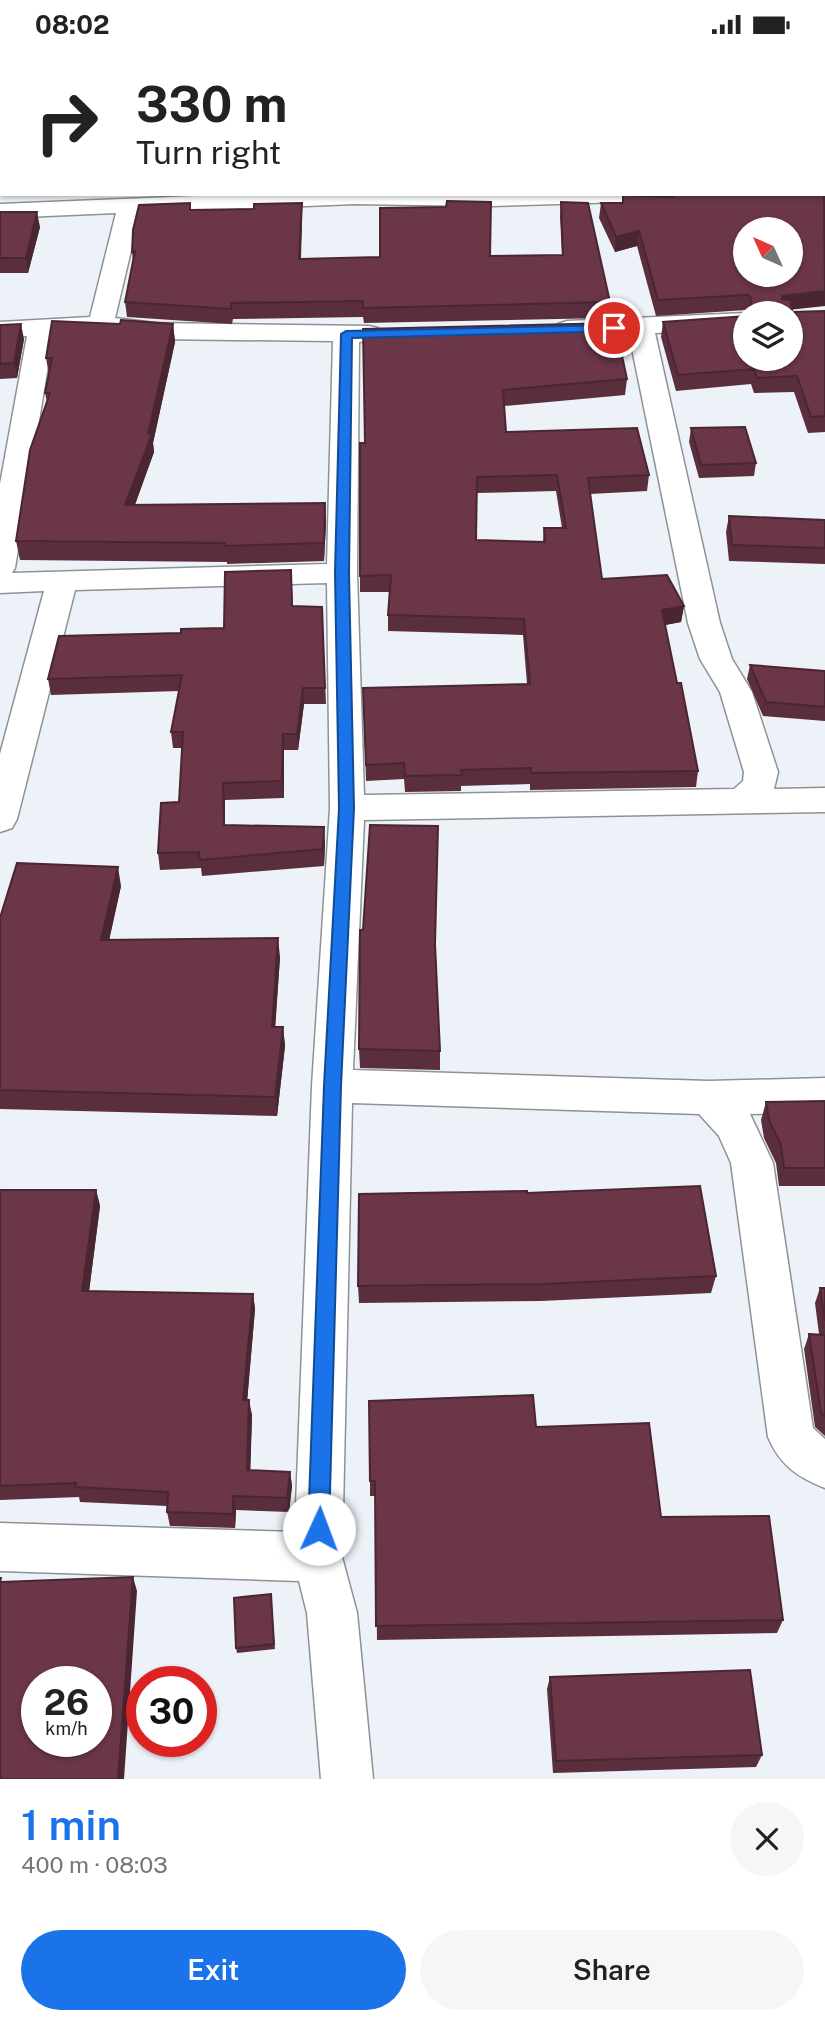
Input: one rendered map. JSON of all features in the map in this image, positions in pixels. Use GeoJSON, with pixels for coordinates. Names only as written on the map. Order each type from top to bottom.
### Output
{"type":"FeatureCollection","features":[{"type":"Feature","properties":{"kind":"street"},"geometry":{"type":"LineString","coordinates":[[0,211],[354,196],[491,199],[589,196]]}},
{"type":"Feature","properties":{"kind":"street"},"geometry":{"type":"LineString","coordinates":[[101,324],[130,206]]}},
{"type":"Feature","properties":{"kind":"street"},"geometry":{"type":"LineString","coordinates":[[547,330],[641,328],[733,322]]}},
{"type":"Feature","properties":{"kind":"street"},"geometry":{"type":"LineString","coordinates":[[0,330],[101,324],[155,331],[400,333]]}},
{"type":"Feature","properties":{"kind":"street"},"geometry":{"type":"LineString","coordinates":[[0,568],[41,328]]}},
{"type":"Feature","properties":{"kind":"street"},"geometry":{"type":"LineString","coordinates":[[641,328],[704,623],[716,659],[736,692],[761,772],[759,785],[742,802]]}},
{"type":"Feature","properties":{"kind":"street"},"geometry":{"type":"LineString","coordinates":[[346,334],[342,573],[347,808],[332,1086],[318,1557],[332,1613],[346,1779]]}},
{"type":"Feature","properties":{"kind":"street"},"geometry":{"type":"LineString","coordinates":[[0,583],[342,573]]}},
{"type":"Feature","properties":{"kind":"street"},"geometry":{"type":"LineString","coordinates":[[0,819],[62,582]]}},
{"type":"Feature","properties":{"kind":"street"},"geometry":{"type":"LineString","coordinates":[[347,808],[825,800]]}},
{"type":"Feature","properties":{"kind":"street"},"geometry":{"type":"LineString","coordinates":[[332,1086],[709,1098],[825,1095]]}},
{"type":"Feature","properties":{"kind":"street"},"geometry":{"type":"LineString","coordinates":[[709,1098],[735,1125],[752,1163],[791,1437],[802,1451],[825,1465]]}},
{"type":"Feature","properties":{"kind":"street"},"geometry":{"type":"LineString","coordinates":[[0,1547],[318,1557]]}},
{"type":"Feature","properties":{"kind":"building"},"geometry":{"type":"Polygon","coordinates":[[[623,196],[824,196],[825,291],[782,296],[782,299],[791,301],[751,301],[748,295],[658,300],[639,231],[616,237],[601,203],[623,203],[623,196]]]}},
{"type":"Feature","properties":{"kind":"building"},"geometry":{"type":"Polygon","coordinates":[[[447,201],[491,202],[490,256],[563,255],[561,202],[588,203],[610,302],[363,308],[363,301],[231,303],[231,309],[125,302],[135,251],[132,252],[133,230],[139,205],[190,203],[190,210],[254,209],[254,204],[302,203],[299,259],[380,257],[380,208],[446,207],[447,201]]]}},
{"type":"Feature","properties":{"kind":"building"},"geometry":{"type":"Polygon","coordinates":[[[0,212],[37,212],[26,258],[0,258],[0,212]]]}},
{"type":"Feature","properties":{"kind":"building"},"geometry":{"type":"Polygon","coordinates":[[[825,311],[825,416],[811,417],[797,376],[757,378],[755,371],[803,371],[803,312],[825,311]]]}},
{"type":"Feature","properties":{"kind":"building"},"geometry":{"type":"Polygon","coordinates":[[[733,317],[733,371],[678,375],[663,322],[733,317]]]}},
{"type":"Feature","properties":{"kind":"building"},"geometry":{"type":"Polygon","coordinates":[[[121,320],[173,324],[148,434],[152,434],[125,505],[325,503],[324,543],[225,546],[225,543],[16,541],[30,450],[50,393],[45,393],[52,358],[46,358],[52,321],[120,324],[121,320]]]}},
{"type":"Feature","properties":{"kind":"building"},"geometry":{"type":"Polygon","coordinates":[[[615,323],[627,379],[503,390],[506,432],[637,428],[649,475],[588,478],[602,579],[667,575],[684,606],[662,610],[677,683],[681,683],[698,771],[531,773],[531,768],[461,770],[462,775],[405,776],[404,763],[366,765],[363,688],[530,684],[524,619],[388,615],[391,575],[360,576],[360,443],[365,443],[363,329],[615,323]],[[557,475],[477,477],[476,540],[545,542],[544,528],[566,528],[557,475]]]}},
{"type":"Feature","properties":{"kind":"building"},"geometry":{"type":"Polygon","coordinates":[[[21,324],[14,363],[0,364],[0,325],[21,324]]]}},
{"type":"Feature","properties":{"kind":"building"},"geometry":{"type":"Polygon","coordinates":[[[745,427],[756,463],[701,465],[691,428],[745,427]]]}},
{"type":"Feature","properties":{"kind":"building"},"geometry":{"type":"Polygon","coordinates":[[[729,516],[825,520],[825,548],[732,545],[729,516]]]}},
{"type":"Feature","properties":{"kind":"building"},"geometry":{"type":"Polygon","coordinates":[[[291,570],[292,606],[322,607],[325,688],[303,688],[297,734],[283,734],[282,781],[223,783],[224,825],[324,827],[323,849],[200,860],[199,852],[158,853],[161,803],[179,802],[183,732],[171,732],[182,675],[48,679],[59,636],[181,633],[181,629],[224,628],[225,572],[291,570]]]}},
{"type":"Feature","properties":{"kind":"building"},"geometry":{"type":"Polygon","coordinates":[[[750,665],[825,671],[825,707],[766,702],[750,665]]]}},
{"type":"Feature","properties":{"kind":"building"},"geometry":{"type":"Polygon","coordinates":[[[370,825],[438,826],[435,944],[440,1051],[359,1049],[360,930],[363,930],[370,825]]]}},
{"type":"Feature","properties":{"kind":"building"},"geometry":{"type":"Polygon","coordinates":[[[17,863],[118,867],[101,940],[278,938],[272,1027],[283,1027],[275,1097],[0,1090],[0,918],[17,863]]]}},
{"type":"Feature","properties":{"kind":"building"},"geometry":{"type":"Polygon","coordinates":[[[825,1101],[825,1168],[784,1168],[781,1145],[769,1120],[766,1102],[825,1101]]]}},
{"type":"Feature","properties":{"kind":"building"},"geometry":{"type":"Polygon","coordinates":[[[700,1186],[716,1276],[543,1284],[358,1286],[359,1194],[527,1193],[700,1186]]]}},
{"type":"Feature","properties":{"kind":"building"},"geometry":{"type":"Polygon","coordinates":[[[0,1190],[96,1190],[82,1291],[253,1294],[243,1400],[249,1400],[247,1470],[290,1472],[287,1498],[233,1496],[233,1514],[167,1512],[168,1492],[75,1487],[76,1483],[0,1486],[0,1190]]]}},
{"type":"Feature","properties":{"kind":"building"},"geometry":{"type":"Polygon","coordinates":[[[820,1288],[825,1288],[825,1321],[820,1288]]]}},
{"type":"Feature","properties":{"kind":"building"},"geometry":{"type":"Polygon","coordinates":[[[809,1334],[825,1335],[825,1417],[821,1413],[809,1334]]]}},
{"type":"Feature","properties":{"kind":"building"},"geometry":{"type":"Polygon","coordinates":[[[533,1395],[536,1427],[649,1423],[661,1517],[769,1516],[783,1620],[376,1626],[375,1481],[370,1481],[369,1401],[533,1395]]]}},
{"type":"Feature","properties":{"kind":"building"},"geometry":{"type":"Polygon","coordinates":[[[133,1577],[118,1779],[0,1779],[0,1582],[133,1577]]]}},
{"type":"Feature","properties":{"kind":"building"},"geometry":{"type":"Polygon","coordinates":[[[271,1594],[274,1644],[236,1648],[234,1598],[271,1594]]]}},
{"type":"Feature","properties":{"kind":"building"},"geometry":{"type":"Polygon","coordinates":[[[750,1670],[762,1755],[556,1761],[550,1677],[750,1670]]]}},
{"type":"Feature","properties":{"kind":"route"},"geometry":{"type":"LineString","coordinates":[[319,1529],[332,1086],[347,808],[342,573],[346,334],[614,328]]}}]}
